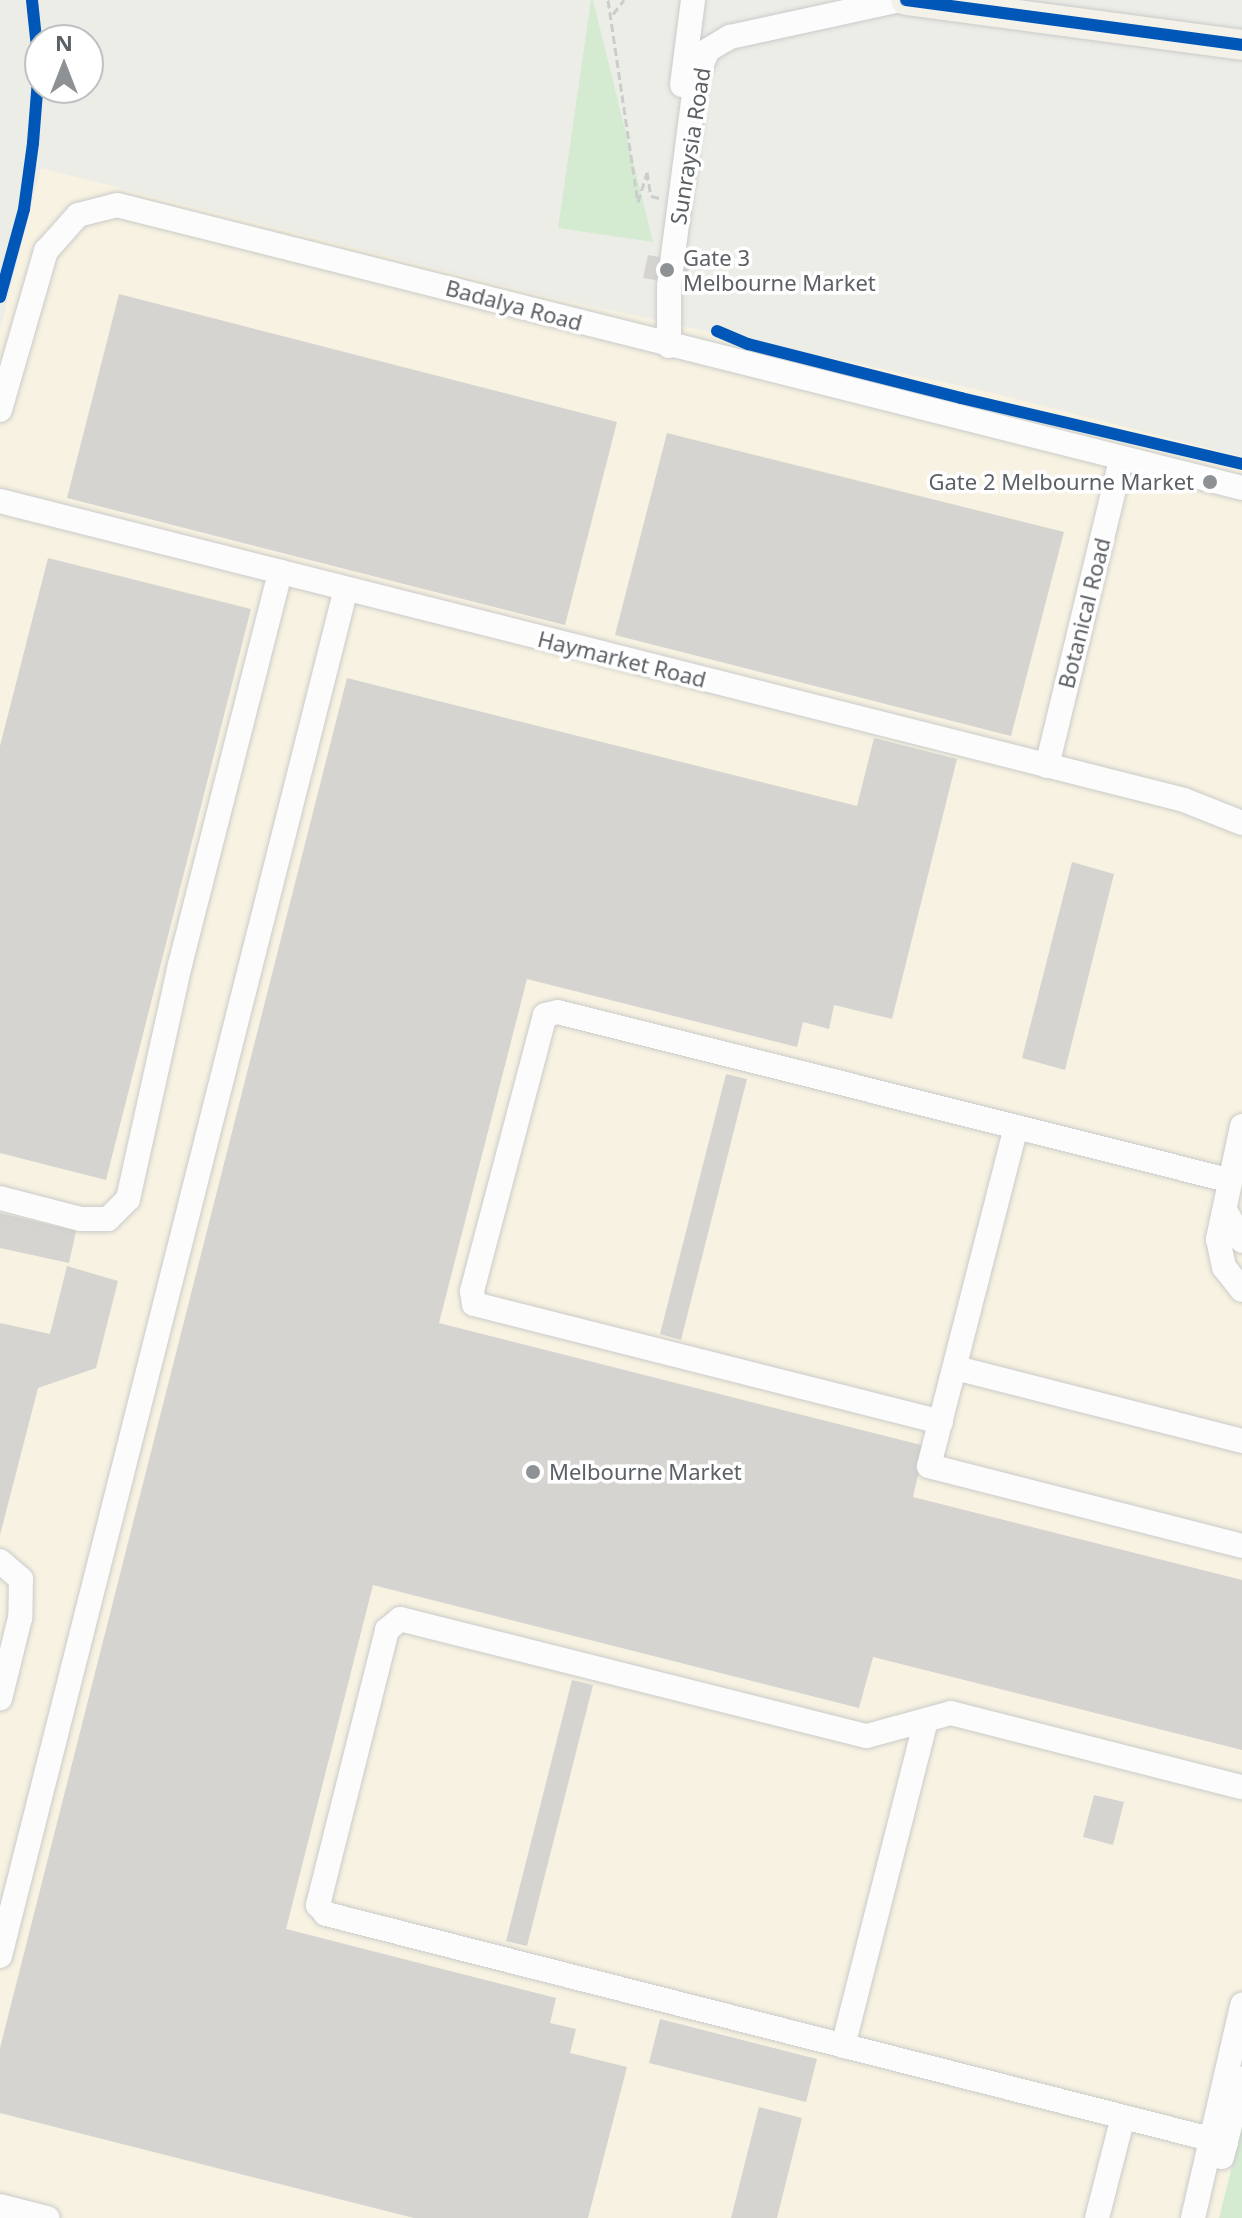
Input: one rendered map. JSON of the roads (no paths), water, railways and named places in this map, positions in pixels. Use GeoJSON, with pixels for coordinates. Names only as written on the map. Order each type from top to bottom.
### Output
{"type":"FeatureCollection","features":[{"type":"Feature","properties":{"kind":"main road"},"geometry":{"type":"LineString","coordinates":[[906,0],[1242,45]]}},
{"type":"Feature","properties":{"kind":"lane","name":"Sunraysia Road"},"geometry":{"type":"LineString","coordinates":[[640,339],[657,291],[693,0]]}},
{"type":"Feature","properties":{"kind":"lane","name":"Sunraysia Road"},"geometry":{"type":"LineString","coordinates":[[669,346],[669,286],[696,78],[708,50],[730,37],[900,0]]}},
{"type":"Feature","properties":{"kind":"lane","name":"Badalya Road"},"geometry":{"type":"LineString","coordinates":[[0,410],[46,251],[67,223],[104,205],[171,215],[640,339],[1242,488]]}},
{"type":"Feature","properties":{"kind":"lane","name":"Botanical Road"},"geometry":{"type":"LineString","coordinates":[[1047,766],[1121,460]]}},
{"type":"Feature","properties":{"kind":"lane","name":"Badalya Road"},"geometry":{"type":"LineString","coordinates":[[1160,468],[1187,485],[1242,498]]}},
{"type":"Feature","properties":{"kind":"lane","name":"Haymarket Road"},"geometry":{"type":"LineString","coordinates":[[0,501],[1184,800],[1242,823]]}},
{"type":"Feature","properties":{"kind":"lane"},"geometry":{"type":"LineString","coordinates":[[0,1198],[81,1219],[108,1219],[128,1199],[180,965],[280,572]]}},
{"type":"Feature","properties":{"kind":"lane"},"geometry":{"type":"LineString","coordinates":[[0,1956],[346,589]]}},
{"type":"Feature","properties":{"kind":"lane"},"geometry":{"type":"LineString","coordinates":[[941,1422],[481,1308],[472,1300],[541,1022],[549,1013],[1228,1180]]}},
{"type":"Feature","properties":{"kind":"lane"},"geometry":{"type":"LineString","coordinates":[[1242,1126],[1228,1180],[1218,1239],[1224,1267],[1242,1290]]}},
{"type":"Feature","properties":{"kind":"lane"},"geometry":{"type":"LineString","coordinates":[[1016,1127],[929,1466],[1242,1546]]}},
{"type":"Feature","properties":{"kind":"lane"},"geometry":{"type":"LineString","coordinates":[[1225,1210],[1242,1241]]}},
{"type":"Feature","properties":{"kind":"lane"},"geometry":{"type":"LineString","coordinates":[[956,1368],[1242,1441]]}},
{"type":"Feature","properties":{"kind":"lane"},"geometry":{"type":"LineString","coordinates":[[0,1561],[21,1579],[20,1618],[0,1699]]}},
{"type":"Feature","properties":{"kind":"lane"},"geometry":{"type":"LineString","coordinates":[[1217,2141],[322,1913],[319,1898],[387,1630],[396,1619],[867,1736],[951,1713],[1242,1787]]}},
{"type":"Feature","properties":{"kind":"lane"},"geometry":{"type":"LineString","coordinates":[[843,2046],[926,1720]]}},
{"type":"Feature","properties":{"kind":"lane"},"geometry":{"type":"LineString","coordinates":[[1202,2218],[1242,2005]]}},
{"type":"Feature","properties":{"kind":"lane"},"geometry":{"type":"LineString","coordinates":[[1193,2218],[1217,2141],[1242,2078]]}},
{"type":"Feature","properties":{"kind":"lane"},"geometry":{"type":"LineString","coordinates":[[1097,2218],[1123,2117]]}},
{"type":"Feature","properties":{"kind":"lane"},"geometry":{"type":"LineString","coordinates":[[0,2206],[47,2218]]}},
{"type":"Feature","properties":{"kind":"place","name":"Gate 3 Melbourne Market"},"geometry":{"type":"Point","coordinates":[667,270]}},
{"type":"Feature","properties":{"kind":"place","name":"Gate 2 Melbourne Market"},"geometry":{"type":"Point","coordinates":[1210,482]}},
{"type":"Feature","properties":{"kind":"place","name":"Melbourne Market"},"geometry":{"type":"Point","coordinates":[533,1472]}}]}
